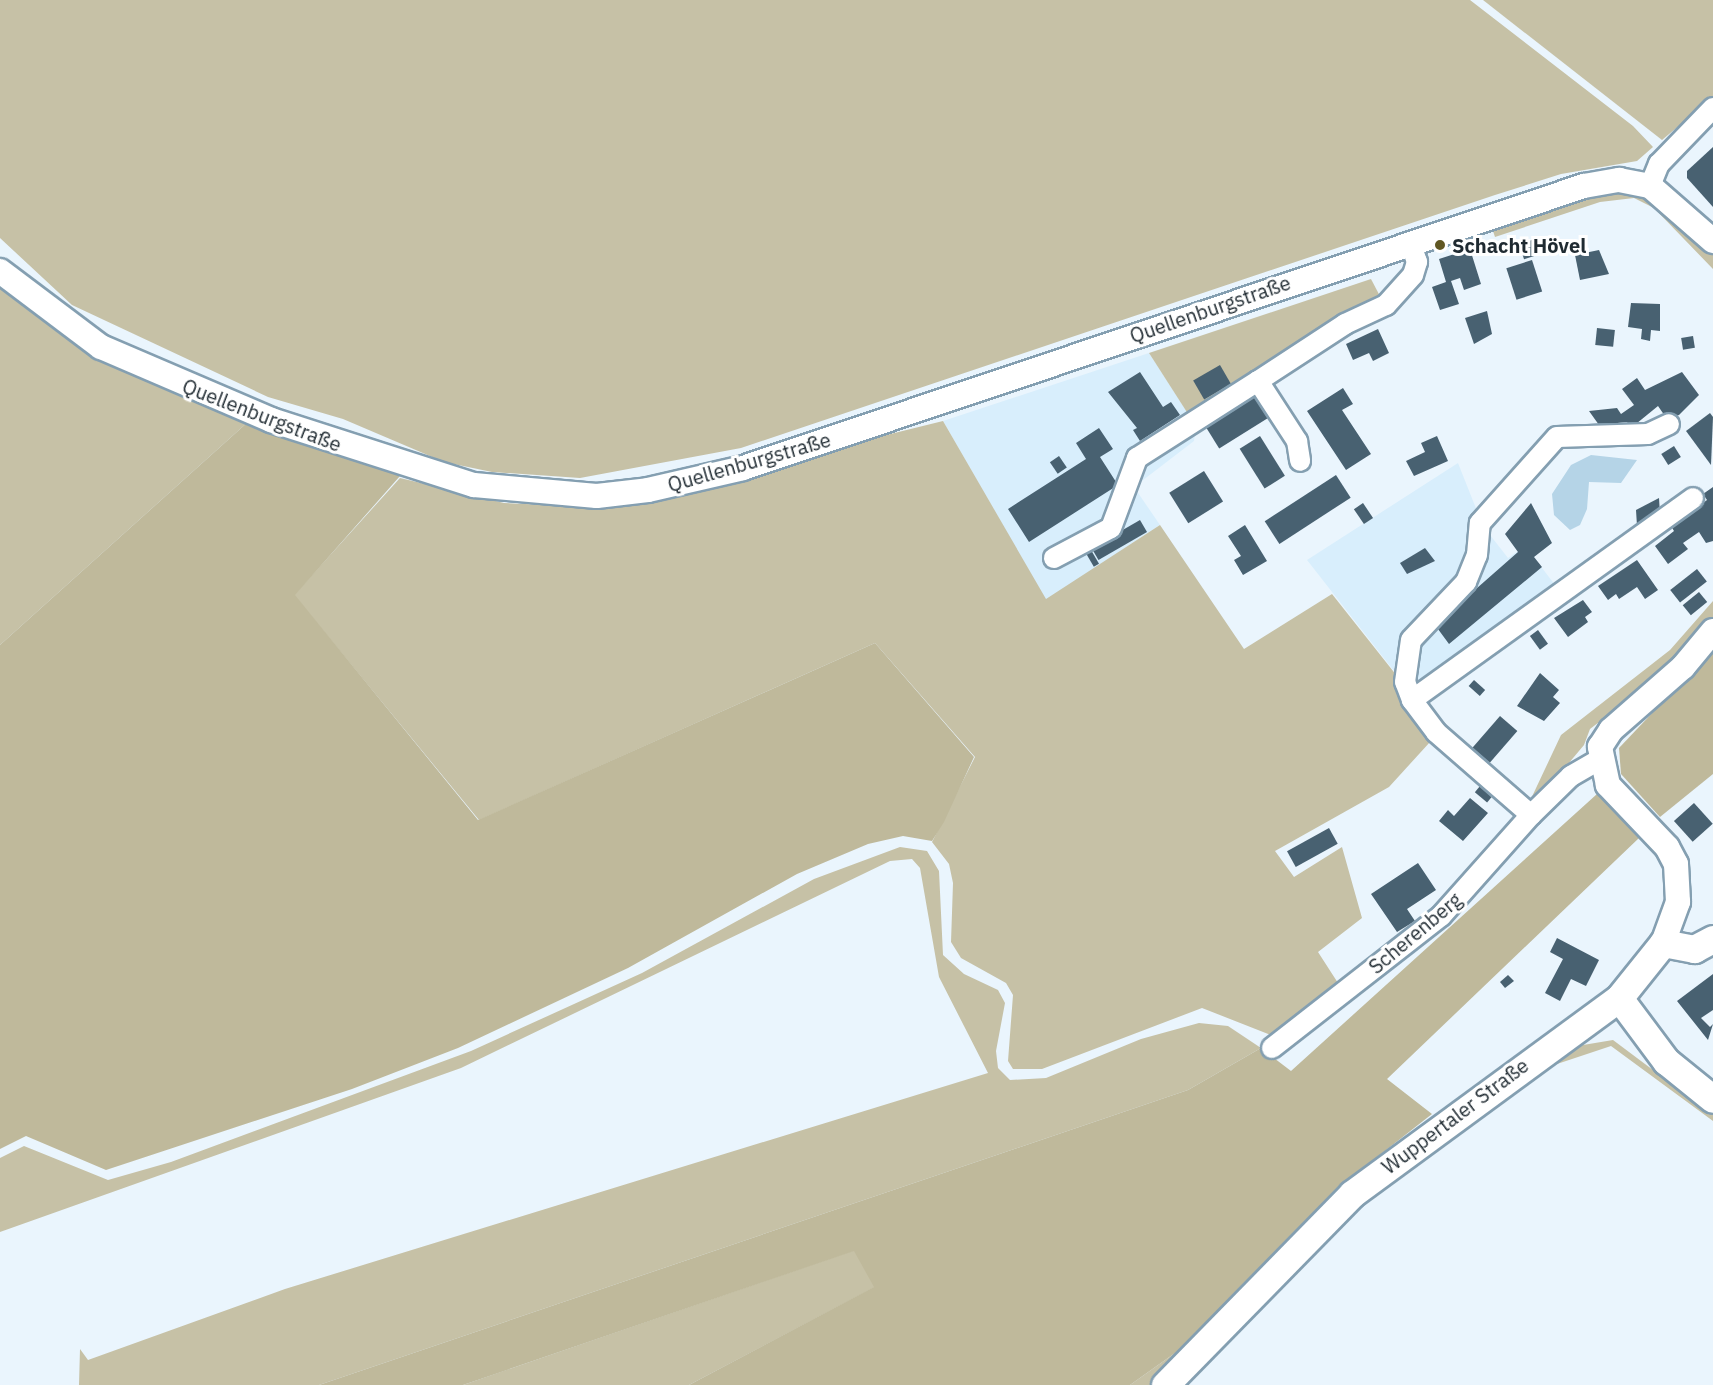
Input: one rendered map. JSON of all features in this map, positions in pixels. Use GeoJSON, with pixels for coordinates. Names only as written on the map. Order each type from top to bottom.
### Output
{"type":"FeatureCollection","features":[{"type":"Feature","properties":{"kind":"main road"},"geometry":{"type":"LineString","coordinates":[[1664,943],[1694,949],[1713,939]]}},
{"type":"Feature","properties":{"kind":"main road","name":"Wuppertaler Straße"},"geometry":{"type":"LineString","coordinates":[[1165,1385],[1352,1194],[1619,998],[1664,943]]}},
{"type":"Feature","properties":{"kind":"main road"},"geometry":{"type":"LineString","coordinates":[[1619,998],[1666,1061],[1713,1098]]}},
{"type":"Feature","properties":{"kind":"street"},"geometry":{"type":"LineString","coordinates":[[1713,108],[1659,164],[1660,192],[1713,241]]}},
{"type":"Feature","properties":{"kind":"street","name":"Quellenburgstraße"},"geometry":{"type":"LineString","coordinates":[[0,272],[45,310],[101,347],[271,420],[474,485],[597,496],[648,490],[743,468],[1410,242],[1584,186],[1619,180],[1660,192]]}},
{"type":"Feature","properties":{"kind":"street"},"geometry":{"type":"LineString","coordinates":[[1054,558],[1111,528],[1137,458],[1345,324],[1386,305],[1413,275],[1417,262],[1410,242]]}},
{"type":"Feature","properties":{"kind":"street"},"geometry":{"type":"LineString","coordinates":[[1258,381],[1297,441],[1300,461]]}},
{"type":"Feature","properties":{"kind":"street"},"geometry":{"type":"LineString","coordinates":[[1531,815],[1436,732],[1412,700],[1405,682],[1411,640],[1466,582],[1477,555],[1480,523],[1557,437],[1648,434],[1669,424]]}},
{"type":"Feature","properties":{"kind":"street"},"geometry":{"type":"LineString","coordinates":[[1412,700],[1694,498]]}},
{"type":"Feature","properties":{"kind":"street"},"geometry":{"type":"LineString","coordinates":[[1600,759],[1611,730],[1683,667],[1713,631]]}},
{"type":"Feature","properties":{"kind":"street","name":"Wuppertaler Straße"},"geometry":{"type":"LineString","coordinates":[[1600,759],[1608,785],[1653,831],[1676,864],[1681,883],[1664,943]]}},
{"type":"Feature","properties":{"kind":"street","name":"Scherenberg"},"geometry":{"type":"LineString","coordinates":[[1272,1048],[1441,916],[1531,815],[1571,776],[1600,759]]}},
{"type":"Feature","properties":{"kind":"shaded area"},"geometry":{"type":"Polygon","coordinates":[[[0,0],[1470,0],[1633,126],[1653,147],[1637,161],[1561,174],[1495,195],[741,448],[580,478],[492,472],[444,462],[343,419],[268,397],[72,305],[0,238],[0,0]]]}},
{"type":"Feature","properties":{"kind":"shaded area"},"geometry":{"type":"Polygon","coordinates":[[[1483,0],[1713,0],[1713,97],[1662,140],[1483,0]]]}},
{"type":"Feature","properties":{"kind":"shaded area"},"geometry":{"type":"Polygon","coordinates":[[[1613,190],[1649,196],[1698,238],[1713,255],[1713,269],[1654,208],[1634,198],[1600,202],[1495,237],[1491,225],[1613,190]]]}},
{"type":"Feature","properties":{"kind":"shaded area"},"geometry":{"type":"Polygon","coordinates":[[[1371,279],[1382,300],[1190,417],[1149,353],[1371,279]]]}},
{"type":"Feature","properties":{"kind":"shaded area"},"geometry":{"type":"Polygon","coordinates":[[[0,282],[84,348],[249,421],[0,645],[0,282]]]}},
{"type":"Feature","properties":{"kind":"shaded area"},"geometry":{"type":"Polygon","coordinates":[[[1149,353],[1196,426],[1194,441],[1134,487],[1160,525],[1046,600],[943,421],[1149,353]]]}},
{"type":"Feature","properties":{"kind":"shaded area"},"geometry":{"type":"Polygon","coordinates":[[[249,421],[400,476],[295,595],[478,820],[875,643],[974,757],[944,822],[932,841],[903,836],[868,844],[797,874],[628,968],[458,1048],[352,1089],[106,1170],[26,1136],[0,1149],[0,645],[249,421]]]}},
{"type":"Feature","properties":{"kind":"shaded area"},"geometry":{"type":"Polygon","coordinates":[[[943,421],[1046,599],[1160,525],[1244,649],[1332,594],[1397,676],[1430,742],[1389,787],[1275,851],[1294,877],[1342,847],[1362,918],[1318,952],[1338,983],[1276,1037],[1202,1008],[1042,1069],[1013,1069],[1008,1061],[1013,995],[1006,983],[961,958],[951,942],[953,883],[949,864],[932,842],[975,757],[875,643],[479,820],[294,595],[400,478],[504,503],[595,507],[943,421]]]}},
{"type":"Feature","properties":{"kind":"shaded area"},"geometry":{"type":"Polygon","coordinates":[[[1591,455],[1637,460],[1621,483],[1589,482],[1587,509],[1580,525],[1570,530],[1554,515],[1552,494],[1571,465],[1591,455]]]}},
{"type":"Feature","properties":{"kind":"shaded area"},"geometry":{"type":"Polygon","coordinates":[[[1458,463],[1483,526],[1508,558],[1525,546],[1559,590],[1412,694],[1307,560],[1458,463]]]}},
{"type":"Feature","properties":{"kind":"shaded area"},"geometry":{"type":"Polygon","coordinates":[[[1713,601],[1713,617],[1705,628],[1655,679],[1590,729],[1584,745],[1537,801],[1529,803],[1561,735],[1670,650],[1713,601]]]}},
{"type":"Feature","properties":{"kind":"shaded area"},"geometry":{"type":"Polygon","coordinates":[[[1713,649],[1713,774],[1660,817],[1621,774],[1619,748],[1713,649]]]}},
{"type":"Feature","properties":{"kind":"shaded area"},"geometry":{"type":"Polygon","coordinates":[[[1597,794],[1639,838],[1387,1079],[1432,1114],[1349,1179],[1182,1348],[1130,1385],[689,1385],[874,1287],[854,1251],[463,1385],[319,1385],[1188,1090],[1261,1048],[1291,1071],[1597,794]]]}},
{"type":"Feature","properties":{"kind":"shaded area"},"geometry":{"type":"Polygon","coordinates":[[[900,847],[927,851],[939,871],[943,955],[964,974],[998,990],[1005,1003],[996,1051],[998,1068],[1010,1080],[1046,1078],[1141,1039],[1199,1023],[1228,1026],[1261,1048],[1188,1090],[319,1385],[79,1385],[80,1349],[88,1360],[285,1289],[988,1073],[939,977],[920,868],[912,859],[890,861],[461,1068],[0,1232],[0,1158],[24,1146],[108,1180],[171,1162],[471,1051],[642,973],[814,879],[900,847]]]}},
{"type":"Feature","properties":{"kind":"shaded area"},"geometry":{"type":"Polygon","coordinates":[[[1613,1040],[1713,1115],[1713,1121],[1611,1046],[1551,1066],[1583,1045],[1613,1040]]]}},
{"type":"Feature","properties":{"kind":"shaded area"},"geometry":{"type":"Polygon","coordinates":[[[855,1250],[875,1287],[689,1385],[463,1385],[855,1250]]]}},
{"type":"Feature","properties":{"kind":"shaded area"},"geometry":{"type":"Polygon","coordinates":[[[1182,1348],[1153,1385],[1130,1385],[1182,1348]]]}},
{"type":"Feature","properties":{"kind":"building"},"geometry":{"type":"Polygon","coordinates":[[[1713,147],[1713,207],[1687,178],[1687,171],[1713,147]]]}},
{"type":"Feature","properties":{"kind":"building"},"geometry":{"type":"Polygon","coordinates":[[[1541,237],[1546,252],[1524,259],[1519,244],[1541,237]]]}},
{"type":"Feature","properties":{"kind":"building"},"geometry":{"type":"Polygon","coordinates":[[[1470,249],[1481,284],[1464,290],[1460,278],[1451,281],[1459,304],[1440,310],[1432,287],[1446,282],[1439,259],[1470,249]]]}},
{"type":"Feature","properties":{"kind":"building"},"geometry":{"type":"Polygon","coordinates":[[[1599,250],[1609,274],[1580,280],[1575,255],[1599,250]]]}},
{"type":"Feature","properties":{"kind":"building"},"geometry":{"type":"Polygon","coordinates":[[[1532,260],[1542,291],[1517,300],[1506,268],[1532,260]]]}},
{"type":"Feature","properties":{"kind":"building"},"geometry":{"type":"Polygon","coordinates":[[[1631,303],[1660,304],[1660,331],[1651,330],[1650,341],[1641,339],[1642,329],[1628,327],[1631,303]]]}},
{"type":"Feature","properties":{"kind":"building"},"geometry":{"type":"Polygon","coordinates":[[[1487,311],[1492,334],[1474,344],[1465,318],[1487,311]]]}},
{"type":"Feature","properties":{"kind":"building"},"geometry":{"type":"Polygon","coordinates":[[[1597,328],[1615,330],[1613,347],[1595,345],[1597,328]]]}},
{"type":"Feature","properties":{"kind":"building"},"geometry":{"type":"Polygon","coordinates":[[[1378,329],[1389,353],[1373,361],[1369,353],[1353,360],[1346,344],[1378,329]]]}},
{"type":"Feature","properties":{"kind":"building"},"geometry":{"type":"Polygon","coordinates":[[[1693,336],[1695,348],[1683,350],[1681,338],[1693,336]]]}},
{"type":"Feature","properties":{"kind":"building"},"geometry":{"type":"Polygon","coordinates":[[[1220,365],[1231,384],[1204,400],[1193,380],[1220,365]]]}},
{"type":"Feature","properties":{"kind":"building"},"geometry":{"type":"Polygon","coordinates":[[[1140,372],[1163,407],[1171,402],[1180,415],[1140,441],[1133,430],[1137,428],[1108,392],[1140,372]]]}},
{"type":"Feature","properties":{"kind":"building"},"geometry":{"type":"Polygon","coordinates":[[[1682,372],[1699,395],[1679,415],[1667,419],[1658,406],[1631,428],[1627,422],[1599,425],[1589,411],[1617,408],[1621,414],[1634,405],[1622,389],[1637,378],[1645,390],[1682,372]]]}},
{"type":"Feature","properties":{"kind":"building"},"geometry":{"type":"Polygon","coordinates":[[[1343,388],[1353,404],[1342,410],[1371,454],[1346,470],[1307,411],[1343,388]]]}},
{"type":"Feature","properties":{"kind":"building"},"geometry":{"type":"Polygon","coordinates":[[[1256,396],[1269,417],[1219,448],[1206,427],[1256,396]]]}},
{"type":"Feature","properties":{"kind":"building"},"geometry":{"type":"Polygon","coordinates":[[[1710,413],[1713,417],[1711,465],[1686,431],[1710,413]]]}},
{"type":"Feature","properties":{"kind":"building"},"geometry":{"type":"Polygon","coordinates":[[[1099,428],[1113,449],[1100,457],[1118,485],[1029,542],[1008,509],[1086,459],[1076,443],[1099,428]]]}},
{"type":"Feature","properties":{"kind":"building"},"geometry":{"type":"Polygon","coordinates":[[[1260,436],[1285,476],[1265,489],[1240,449],[1260,436]]]}},
{"type":"Feature","properties":{"kind":"building"},"geometry":{"type":"Polygon","coordinates":[[[1437,436],[1448,461],[1414,476],[1406,461],[1425,452],[1421,443],[1437,436]]]}},
{"type":"Feature","properties":{"kind":"building"},"geometry":{"type":"Polygon","coordinates":[[[1674,446],[1681,457],[1668,465],[1661,454],[1674,446]]]}},
{"type":"Feature","properties":{"kind":"building"},"geometry":{"type":"Polygon","coordinates":[[[1059,456],[1067,468],[1058,474],[1050,462],[1059,456]]]}},
{"type":"Feature","properties":{"kind":"building"},"geometry":{"type":"Polygon","coordinates":[[[1204,471],[1223,502],[1188,523],[1169,493],[1204,471]]]}},
{"type":"Feature","properties":{"kind":"building"},"geometry":{"type":"Polygon","coordinates":[[[1336,475],[1351,498],[1279,544],[1265,521],[1336,475]]]}},
{"type":"Feature","properties":{"kind":"building"},"geometry":{"type":"Polygon","coordinates":[[[1713,487],[1713,541],[1706,543],[1699,532],[1683,543],[1688,549],[1668,564],[1655,546],[1674,531],[1671,526],[1707,500],[1703,494],[1713,487]]]}},
{"type":"Feature","properties":{"kind":"building"},"geometry":{"type":"Polygon","coordinates":[[[1659,498],[1660,514],[1637,526],[1636,510],[1659,498]]]}},
{"type":"Feature","properties":{"kind":"building"},"geometry":{"type":"Polygon","coordinates":[[[1363,503],[1373,518],[1364,524],[1354,509],[1363,503]]]}},
{"type":"Feature","properties":{"kind":"building"},"geometry":{"type":"Polygon","coordinates":[[[1531,503],[1552,543],[1534,557],[1542,567],[1449,644],[1435,625],[1518,552],[1505,534],[1531,503]]]}},
{"type":"Feature","properties":{"kind":"building"},"geometry":{"type":"Polygon","coordinates":[[[1140,520],[1147,532],[1099,560],[1092,548],[1140,520]]]}},
{"type":"Feature","properties":{"kind":"building"},"geometry":{"type":"Polygon","coordinates":[[[1245,525],[1267,561],[1243,575],[1234,560],[1241,556],[1228,536],[1245,525]]]}},
{"type":"Feature","properties":{"kind":"building"},"geometry":{"type":"Polygon","coordinates":[[[1425,548],[1435,561],[1407,574],[1400,563],[1425,548]]]}},
{"type":"Feature","properties":{"kind":"building"},"geometry":{"type":"Polygon","coordinates":[[[1091,550],[1099,564],[1094,567],[1086,553],[1091,550]]]}},
{"type":"Feature","properties":{"kind":"building"},"geometry":{"type":"Polygon","coordinates":[[[1637,560],[1658,590],[1645,599],[1637,587],[1619,599],[1616,594],[1608,600],[1598,586],[1637,560]]]}},
{"type":"Feature","properties":{"kind":"building"},"geometry":{"type":"Polygon","coordinates":[[[1697,569],[1707,582],[1680,603],[1670,590],[1697,569]]]}},
{"type":"Feature","properties":{"kind":"building"},"geometry":{"type":"Polygon","coordinates":[[[1699,592],[1707,602],[1691,615],[1683,605],[1699,592]]]}},
{"type":"Feature","properties":{"kind":"building"},"geometry":{"type":"Polygon","coordinates":[[[1583,600],[1592,612],[1585,617],[1588,622],[1568,637],[1554,618],[1583,600]]]}},
{"type":"Feature","properties":{"kind":"building"},"geometry":{"type":"Polygon","coordinates":[[[1538,630],[1548,644],[1540,650],[1530,636],[1538,630]]]}},
{"type":"Feature","properties":{"kind":"building"},"geometry":{"type":"Polygon","coordinates":[[[1540,673],[1559,690],[1553,697],[1560,703],[1544,721],[1517,706],[1540,673]]]}},
{"type":"Feature","properties":{"kind":"building"},"geometry":{"type":"Polygon","coordinates":[[[1474,680],[1485,690],[1480,696],[1469,686],[1474,680]]]}},
{"type":"Feature","properties":{"kind":"building"},"geometry":{"type":"Polygon","coordinates":[[[1500,716],[1517,731],[1489,764],[1472,748],[1500,716]]]}},
{"type":"Feature","properties":{"kind":"building"},"geometry":{"type":"Polygon","coordinates":[[[1480,786],[1492,796],[1487,802],[1475,792],[1480,786]]]}},
{"type":"Feature","properties":{"kind":"building"},"geometry":{"type":"Polygon","coordinates":[[[1470,798],[1488,813],[1463,841],[1439,821],[1448,810],[1454,816],[1470,798]]]}},
{"type":"Feature","properties":{"kind":"building"},"geometry":{"type":"Polygon","coordinates":[[[1694,803],[1713,824],[1693,842],[1674,821],[1694,803]]]}},
{"type":"Feature","properties":{"kind":"building"},"geometry":{"type":"Polygon","coordinates":[[[1329,828],[1338,844],[1296,867],[1287,851],[1329,828]]]}},
{"type":"Feature","properties":{"kind":"building"},"geometry":{"type":"Polygon","coordinates":[[[1418,863],[1436,890],[1407,909],[1415,921],[1397,932],[1371,894],[1418,863]]]}},
{"type":"Feature","properties":{"kind":"building"},"geometry":{"type":"Polygon","coordinates":[[[1557,938],[1599,960],[1586,986],[1571,979],[1560,1001],[1545,993],[1563,959],[1550,952],[1557,938]]]}},
{"type":"Feature","properties":{"kind":"building"},"geometry":{"type":"Polygon","coordinates":[[[1713,974],[1713,1010],[1701,1018],[1710,1027],[1713,1024],[1708,1040],[1677,1001],[1713,974]]]}},
{"type":"Feature","properties":{"kind":"building"},"geometry":{"type":"Polygon","coordinates":[[[1508,975],[1514,981],[1505,988],[1500,982],[1508,975]]]}},
{"type":"Feature","properties":{"kind":"place","name":"Schacht Hövel"},"geometry":{"type":"Point","coordinates":[1440,245]}}]}
